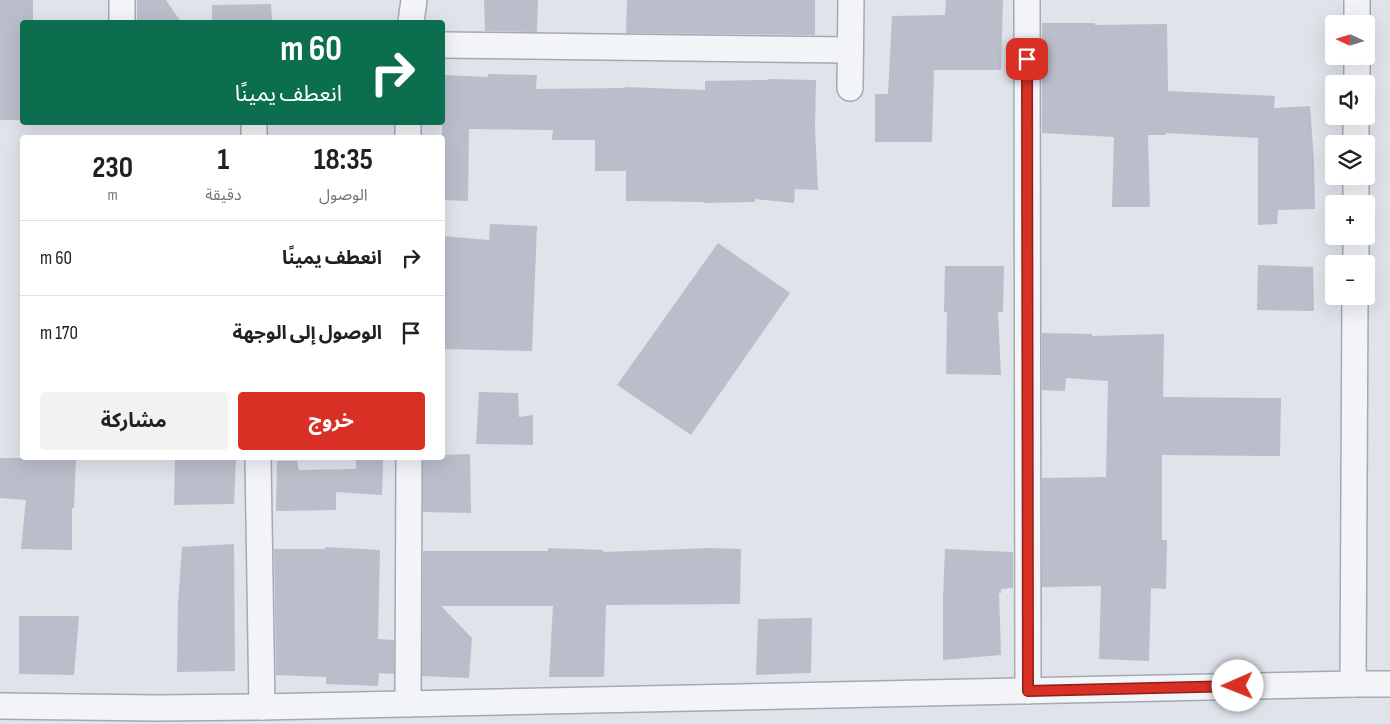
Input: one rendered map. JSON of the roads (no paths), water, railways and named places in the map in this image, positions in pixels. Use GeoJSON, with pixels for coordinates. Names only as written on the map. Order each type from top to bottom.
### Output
{"type":"FeatureCollection","features":[{"type":"Feature","properties":{"kind":"street"},"geometry":{"type":"LineString","coordinates":[[122,0],[122,20]]}},
{"type":"Feature","properties":{"kind":"street"},"geometry":{"type":"LineString","coordinates":[[411,20],[414,0]]}},
{"type":"Feature","properties":{"kind":"street"},"geometry":{"type":"LineString","coordinates":[[850,88],[851,0]]}},
{"type":"Feature","properties":{"kind":"street"},"geometry":{"type":"LineString","coordinates":[[1027,0],[1028,691]]}},
{"type":"Feature","properties":{"kind":"street"},"geometry":{"type":"LineString","coordinates":[[1357,0],[1357,15]]}},
{"type":"Feature","properties":{"kind":"street"},"geometry":{"type":"LineString","coordinates":[[445,45],[850,50]]}},
{"type":"Feature","properties":{"kind":"street"},"geometry":{"type":"LineString","coordinates":[[1353,684],[1355,305]]}},
{"type":"Feature","properties":{"kind":"street"},"geometry":{"type":"LineString","coordinates":[[258,460],[262,707]]}},
{"type":"Feature","properties":{"kind":"street"},"geometry":{"type":"LineString","coordinates":[[408,704],[409,460]]}},
{"type":"Feature","properties":{"kind":"street"},"geometry":{"type":"LineString","coordinates":[[0,706],[156,716],[262,707],[408,704],[461,714],[1028,691],[1390,684]]}}]}
